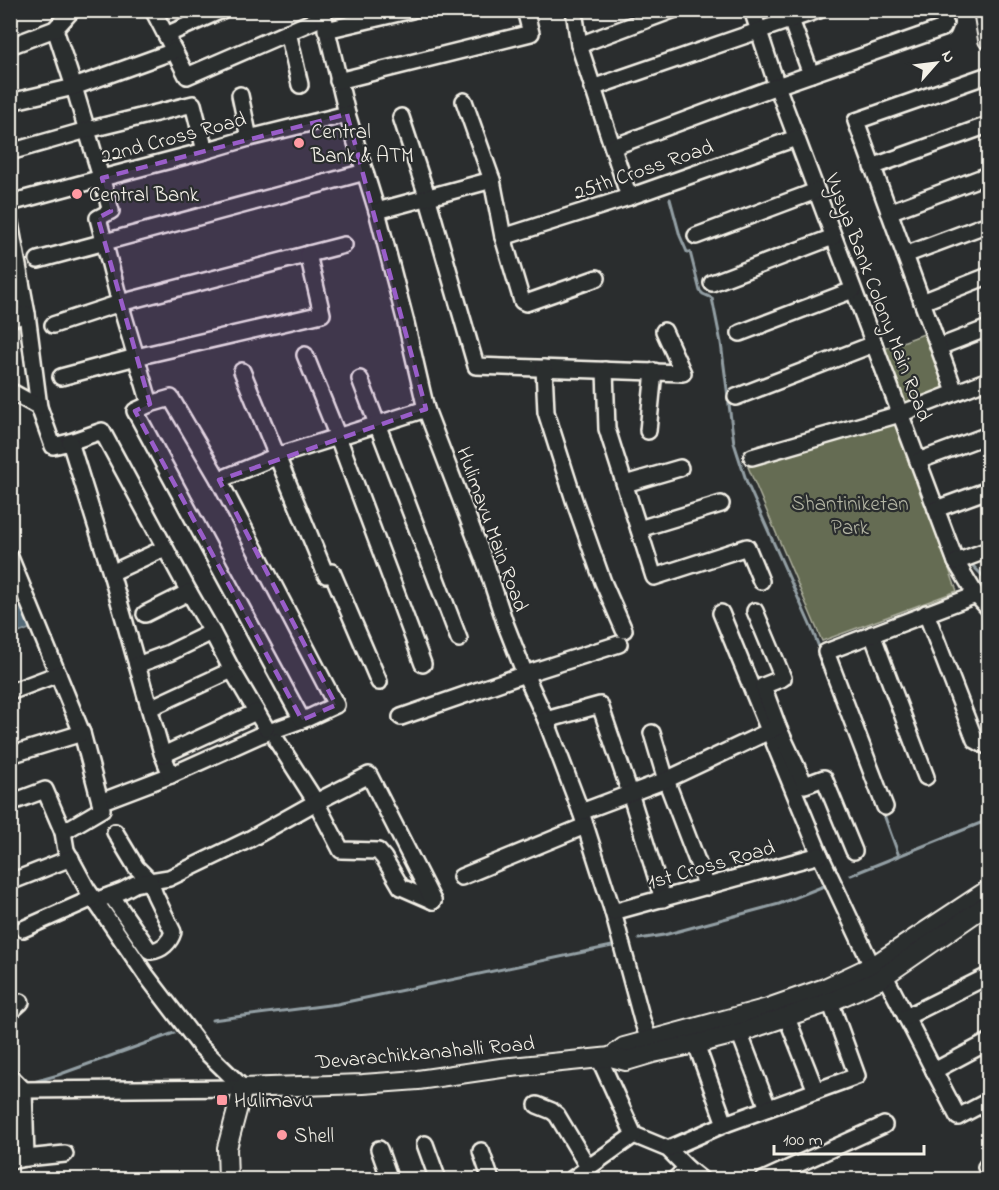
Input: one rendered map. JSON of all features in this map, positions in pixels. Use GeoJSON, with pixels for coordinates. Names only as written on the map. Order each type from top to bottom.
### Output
{"type":"FeatureCollection","features":[{"type":"Feature","properties":{"kind":"main road"},"geometry":{"type":"LineString","coordinates":[[983,10],[988,40]]}},
{"type":"Feature","properties":{"kind":"main road","name":"Devarachikkanahalli Road"},"geometry":{"type":"LineString","coordinates":[[243,1088],[418,1080],[605,1057],[624,1047],[696,1044],[768,1008],[877,981],[878,971],[988,890]]}},
{"type":"Feature","properties":{"kind":"main road","name":"Devarachikkanahalli Road"},"geometry":{"type":"LineString","coordinates":[[878,971],[988,904]]}},
{"type":"Feature","properties":{"kind":"main road","name":"Devarachikkanahalli Road"},"geometry":{"type":"LineString","coordinates":[[651,1046],[736,1025],[787,1018],[827,995]]}},
{"type":"Feature","properties":{"kind":"main road"},"geometry":{"type":"LineString","coordinates":[[228,1179],[227,1148],[243,1088]]}},
{"type":"Feature","properties":{"kind":"street"},"geometry":{"type":"LineString","coordinates":[[10,46],[55,29],[72,10]]}},
{"type":"Feature","properties":{"kind":"street"},"geometry":{"type":"LineString","coordinates":[[153,10],[186,76],[324,19],[412,10]]}},
{"type":"Feature","properties":{"kind":"street"},"geometry":{"type":"LineString","coordinates":[[166,35],[222,10]]}},
{"type":"Feature","properties":{"kind":"street"},"geometry":{"type":"LineString","coordinates":[[339,81],[531,33],[525,10]]}},
{"type":"Feature","properties":{"kind":"street"},"geometry":{"type":"LineString","coordinates":[[574,10],[579,45],[629,197]]}},
{"type":"Feature","properties":{"kind":"street"},"geometry":{"type":"LineString","coordinates":[[579,45],[673,10]]}},
{"type":"Feature","properties":{"kind":"street","name":"Vysya Bank Colony Main Road"},"geometry":{"type":"LineString","coordinates":[[752,10],[796,138],[956,562],[976,595],[988,608]]}},
{"type":"Feature","properties":{"kind":"street"},"geometry":{"type":"LineString","coordinates":[[592,88],[819,10]]}},
{"type":"Feature","properties":{"kind":"street"},"geometry":{"type":"LineString","coordinates":[[613,147],[943,28],[945,23],[942,10]]}},
{"type":"Feature","properties":{"kind":"street","name":"Hulimavu Main Road"},"geometry":{"type":"LineString","coordinates":[[324,19],[347,114],[377,211],[426,409],[486,565],[504,623],[546,720],[583,819],[614,912],[651,1046]]}},
{"type":"Feature","properties":{"kind":"street"},"geometry":{"type":"LineString","coordinates":[[791,20],[811,74]]}},
{"type":"Feature","properties":{"kind":"street"},"geometry":{"type":"LineString","coordinates":[[55,29],[111,211],[98,218],[150,404]]}},
{"type":"Feature","properties":{"kind":"street"},"geometry":{"type":"LineString","coordinates":[[288,32],[300,85]]}},
{"type":"Feature","properties":{"kind":"street"},"geometry":{"type":"LineString","coordinates":[[10,102],[74,87],[174,51]]}},
{"type":"Feature","properties":{"kind":"street"},"geometry":{"type":"LineString","coordinates":[[955,392],[856,121],[988,75]]}},
{"type":"Feature","properties":{"kind":"street"},"geometry":{"type":"LineString","coordinates":[[240,95],[249,138]]}},
{"type":"Feature","properties":{"kind":"street"},"geometry":{"type":"LineString","coordinates":[[464,101],[492,180],[503,237],[524,303],[597,278]]}},
{"type":"Feature","properties":{"kind":"street"},"geometry":{"type":"LineString","coordinates":[[10,152],[193,104],[205,151]]}},
{"type":"Feature","properties":{"kind":"street","name":"22nd Cross Road"},"geometry":{"type":"LineString","coordinates":[[10,203],[249,138],[347,114]]}},
{"type":"Feature","properties":{"kind":"street"},"geometry":{"type":"LineString","coordinates":[[400,117],[427,196],[476,366],[683,373],[664,331]]}},
{"type":"Feature","properties":{"kind":"street"},"geometry":{"type":"LineString","coordinates":[[872,167],[988,124]]}},
{"type":"Feature","properties":{"kind":"street","name":"25th Cross Road"},"geometry":{"type":"LineString","coordinates":[[503,237],[629,197],[796,138]]}},
{"type":"Feature","properties":{"kind":"street"},"geometry":{"type":"LineString","coordinates":[[38,260],[364,172]]}},
{"type":"Feature","properties":{"kind":"street"},"geometry":{"type":"LineString","coordinates":[[889,212],[988,175]]}},
{"type":"Feature","properties":{"kind":"street"},"geometry":{"type":"LineString","coordinates":[[377,211],[492,180]]}},
{"type":"Feature","properties":{"kind":"street"},"geometry":{"type":"LineString","coordinates":[[696,236],[816,191]]}},
{"type":"Feature","properties":{"kind":"street"},"geometry":{"type":"LineString","coordinates":[[10,223],[27,314],[39,407],[52,446],[102,431],[266,728]]}},
{"type":"Feature","properties":{"kind":"street"},"geometry":{"type":"LineString","coordinates":[[905,255],[988,224]]}},
{"type":"Feature","properties":{"kind":"street"},"geometry":{"type":"LineString","coordinates":[[712,283],[833,237]]}},
{"type":"Feature","properties":{"kind":"street"},"geometry":{"type":"LineString","coordinates":[[53,325],[120,303],[344,244]]}},
{"type":"Feature","properties":{"kind":"street"},"geometry":{"type":"LineString","coordinates":[[61,377],[136,357],[322,314],[308,254]]}},
{"type":"Feature","properties":{"kind":"street"},"geometry":{"type":"LineString","coordinates":[[922,302],[988,276]]}},
{"type":"Feature","properties":{"kind":"street"},"geometry":{"type":"LineString","coordinates":[[740,333],[854,290]]}},
{"type":"Feature","properties":{"kind":"street"},"geometry":{"type":"LineString","coordinates":[[10,319],[27,314]]}},
{"type":"Feature","properties":{"kind":"street"},"geometry":{"type":"LineString","coordinates":[[939,347],[988,328]]}},
{"type":"Feature","properties":{"kind":"street"},"geometry":{"type":"LineString","coordinates":[[736,397],[874,344]]}},
{"type":"Feature","properties":{"kind":"street"},"geometry":{"type":"LineString","coordinates":[[305,355],[423,664]]}},
{"type":"Feature","properties":{"kind":"street"},"geometry":{"type":"LineString","coordinates":[[401,717],[622,637],[546,412],[544,368]]}},
{"type":"Feature","properties":{"kind":"street"},"geometry":{"type":"LineString","coordinates":[[242,370],[326,575],[332,572],[379,682]]}},
{"type":"Feature","properties":{"kind":"street"},"geometry":{"type":"LineString","coordinates":[[605,370],[607,429],[654,577],[747,547],[760,581]]}},
{"type":"Feature","properties":{"kind":"street"},"geometry":{"type":"LineString","coordinates":[[648,431],[654,372]]}},
{"type":"Feature","properties":{"kind":"street"},"geometry":{"type":"LineString","coordinates":[[360,379],[459,639]]}},
{"type":"Feature","properties":{"kind":"street"},"geometry":{"type":"LineString","coordinates":[[752,457],[900,414],[988,380]]}},
{"type":"Feature","properties":{"kind":"street"},"geometry":{"type":"LineString","coordinates":[[10,391],[39,407]]}},
{"type":"Feature","properties":{"kind":"street"},"geometry":{"type":"LineString","coordinates":[[100,802],[171,775],[260,735],[302,720],[336,705],[219,480],[171,398],[150,404],[135,411],[302,720]]}},
{"type":"Feature","properties":{"kind":"street"},"geometry":{"type":"LineString","coordinates":[[219,480],[277,456],[426,409]]}},
{"type":"Feature","properties":{"kind":"street"},"geometry":{"type":"LineString","coordinates":[[918,461],[988,435]]}},
{"type":"Feature","properties":{"kind":"street"},"geometry":{"type":"LineString","coordinates":[[70,442],[111,573],[163,755],[171,775]]}},
{"type":"Feature","properties":{"kind":"street"},"geometry":{"type":"LineString","coordinates":[[625,484],[680,468]]}},
{"type":"Feature","properties":{"kind":"street"},"geometry":{"type":"LineString","coordinates":[[936,509],[988,490]]}},
{"type":"Feature","properties":{"kind":"street"},"geometry":{"type":"LineString","coordinates":[[639,529],[720,504]]}},
{"type":"Feature","properties":{"kind":"street"},"geometry":{"type":"LineString","coordinates":[[111,573],[165,548]]}},
{"type":"Feature","properties":{"kind":"street"},"geometry":{"type":"LineString","coordinates":[[956,562],[988,550]]}},
{"type":"Feature","properties":{"kind":"street"},"geometry":{"type":"LineString","coordinates":[[10,557],[16,586],[58,674],[81,733],[102,809],[63,832]]}},
{"type":"Feature","properties":{"kind":"street"},"geometry":{"type":"LineString","coordinates":[[145,614],[189,592]]}},
{"type":"Feature","properties":{"kind":"street"},"geometry":{"type":"LineString","coordinates":[[885,807],[826,652],[976,595]]}},
{"type":"Feature","properties":{"kind":"street"},"geometry":{"type":"LineString","coordinates":[[756,610],[783,678],[763,686],[773,729],[805,785],[824,778],[854,851]]}},
{"type":"Feature","properties":{"kind":"street"},"geometry":{"type":"LineString","coordinates":[[722,613],[773,729],[820,855],[878,971],[906,1017],[958,1117],[988,1101]]}},
{"type":"Feature","properties":{"kind":"street"},"geometry":{"type":"LineString","coordinates":[[926,614],[975,740],[984,745],[988,742]]}},
{"type":"Feature","properties":{"kind":"street"},"geometry":{"type":"LineString","coordinates":[[137,665],[169,653],[212,632]]}},
{"type":"Feature","properties":{"kind":"street"},"geometry":{"type":"LineString","coordinates":[[872,634],[926,777]]}},
{"type":"Feature","properties":{"kind":"street"},"geometry":{"type":"LineString","coordinates":[[150,708],[232,670]]}},
{"type":"Feature","properties":{"kind":"street"},"geometry":{"type":"LineString","coordinates":[[10,692],[58,674]]}},
{"type":"Feature","properties":{"kind":"street"},"geometry":{"type":"LineString","coordinates":[[546,720],[600,705],[663,899]]}},
{"type":"Feature","properties":{"kind":"street"},"geometry":{"type":"LineString","coordinates":[[163,755],[256,712]]}},
{"type":"Feature","properties":{"kind":"street"},"geometry":{"type":"LineString","coordinates":[[461,877],[583,819],[630,793],[666,780],[773,729]]}},
{"type":"Feature","properties":{"kind":"street"},"geometry":{"type":"LineString","coordinates":[[10,755],[81,733]]}},
{"type":"Feature","properties":{"kind":"street"},"geometry":{"type":"LineString","coordinates":[[652,733],[666,780],[707,886]]}},
{"type":"Feature","properties":{"kind":"street"},"geometry":{"type":"LineString","coordinates":[[23,929],[135,884],[170,878],[250,839],[316,802],[369,775],[432,901],[401,887],[378,851],[341,850],[316,802],[277,741]]}},
{"type":"Feature","properties":{"kind":"street"},"geometry":{"type":"LineString","coordinates":[[10,803],[45,790],[63,832],[66,849],[94,899],[190,1034],[208,1055],[243,1088]]}},
{"type":"Feature","properties":{"kind":"street"},"geometry":{"type":"LineString","coordinates":[[111,895],[149,950],[156,951],[172,937],[173,932],[150,881],[136,867],[115,832]]}},
{"type":"Feature","properties":{"kind":"street","name":"1st Cross Road"},"geometry":{"type":"LineString","coordinates":[[614,912],[820,855]]}},
{"type":"Feature","properties":{"kind":"street"},"geometry":{"type":"LineString","coordinates":[[10,882],[71,858]]}},
{"type":"Feature","properties":{"kind":"street"},"geometry":{"type":"LineString","coordinates":[[906,1017],[988,976]]}},
{"type":"Feature","properties":{"kind":"street"},"geometry":{"type":"LineString","coordinates":[[668,1149],[725,1124],[857,1076],[827,995]]}},
{"type":"Feature","properties":{"kind":"street"},"geometry":{"type":"LineString","coordinates":[[787,1018],[816,1091]]}},
{"type":"Feature","properties":{"kind":"street"},"geometry":{"type":"LineString","coordinates":[[736,1025],[768,1108]]}},
{"type":"Feature","properties":{"kind":"street"},"geometry":{"type":"LineString","coordinates":[[934,1071],[988,1042]]}},
{"type":"Feature","properties":{"kind":"street"},"geometry":{"type":"LineString","coordinates":[[696,1044],[725,1124]]}},
{"type":"Feature","properties":{"kind":"street"},"geometry":{"type":"LineString","coordinates":[[605,1057],[634,1135],[668,1149],[702,1179]]}},
{"type":"Feature","properties":{"kind":"street"},"geometry":{"type":"LineString","coordinates":[[65,1154],[18,1160],[18,1084],[243,1088]]}},
{"type":"Feature","properties":{"kind":"street"},"geometry":{"type":"LineString","coordinates":[[537,1106],[552,1110],[557,1114],[588,1167]]}},
{"type":"Feature","properties":{"kind":"street"},"geometry":{"type":"LineString","coordinates":[[763,1179],[884,1125]]}},
{"type":"Feature","properties":{"kind":"street"},"geometry":{"type":"LineString","coordinates":[[571,1179],[634,1135]]}},
{"type":"Feature","properties":{"kind":"street"},"geometry":{"type":"LineString","coordinates":[[425,1144],[438,1179]]}},
{"type":"Feature","properties":{"kind":"street"},"geometry":{"type":"LineString","coordinates":[[379,1149],[390,1179]]}},
{"type":"Feature","properties":{"kind":"street"},"geometry":{"type":"LineString","coordinates":[[481,1151],[491,1179]]}},
{"type":"Feature","properties":{"kind":"street"},"geometry":{"type":"LineString","coordinates":[[674,1179],[687,1168]]}},
{"type":"Feature","properties":{"kind":"highlighted area"},"geometry":{"type":"Polygon","coordinates":[[[347,114],[426,409],[219,480],[336,705],[302,720],[135,411],[150,404],[98,218],[111,211],[102,178],[347,114]]]}},
{"type":"Feature","properties":{"kind":"green space"},"geometry":{"type":"Polygon","coordinates":[[[929,332],[951,390],[906,407],[884,349],[929,332]]]}},
{"type":"Feature","properties":{"kind":"green space","name":"Shantiniketan Park"},"geometry":{"type":"Polygon","coordinates":[[[895,421],[957,591],[822,641],[748,467],[895,421]]]}},
{"type":"Feature","properties":{"kind":"water"},"geometry":{"type":"Polygon","coordinates":[[[18,589],[34,627],[11,636],[11,592],[18,589]]]}},
{"type":"Feature","properties":{"kind":"waterway"},"geometry":{"type":"LineString","coordinates":[[670,199],[680,236],[687,252],[690,252],[700,291],[712,298],[721,343],[734,443],[747,483],[821,652]]}},
{"type":"Feature","properties":{"kind":"waterway"},"geometry":{"type":"LineString","coordinates":[[970,563],[985,578],[988,588]]}},
{"type":"Feature","properties":{"kind":"waterway"},"geometry":{"type":"LineString","coordinates":[[883,812],[899,856]]}},
{"type":"Feature","properties":{"kind":"waterway"},"geometry":{"type":"LineString","coordinates":[[851,875],[988,820]]}},
{"type":"Feature","properties":{"kind":"waterway"},"geometry":{"type":"LineString","coordinates":[[639,939],[664,935],[779,904],[824,886]]}},
{"type":"Feature","properties":{"kind":"waterway"},"geometry":{"type":"LineString","coordinates":[[212,1020],[337,1004],[612,946]]}},
{"type":"Feature","properties":{"kind":"waterway"},"geometry":{"type":"LineString","coordinates":[[30,1083],[174,1033]]}},
{"type":"Feature","properties":{"kind":"place","name":"Central Bank & ATM"},"geometry":{"type":"Point","coordinates":[299,143]}},
{"type":"Feature","properties":{"kind":"place","name":"Central Bank"},"geometry":{"type":"Point","coordinates":[77,194]}},
{"type":"Feature","properties":{"kind":"place","name":"Hulimavu"},"geometry":{"type":"Point","coordinates":[222,1100]}},
{"type":"Feature","properties":{"kind":"place","name":"Shell"},"geometry":{"type":"Point","coordinates":[282,1135]}}]}
